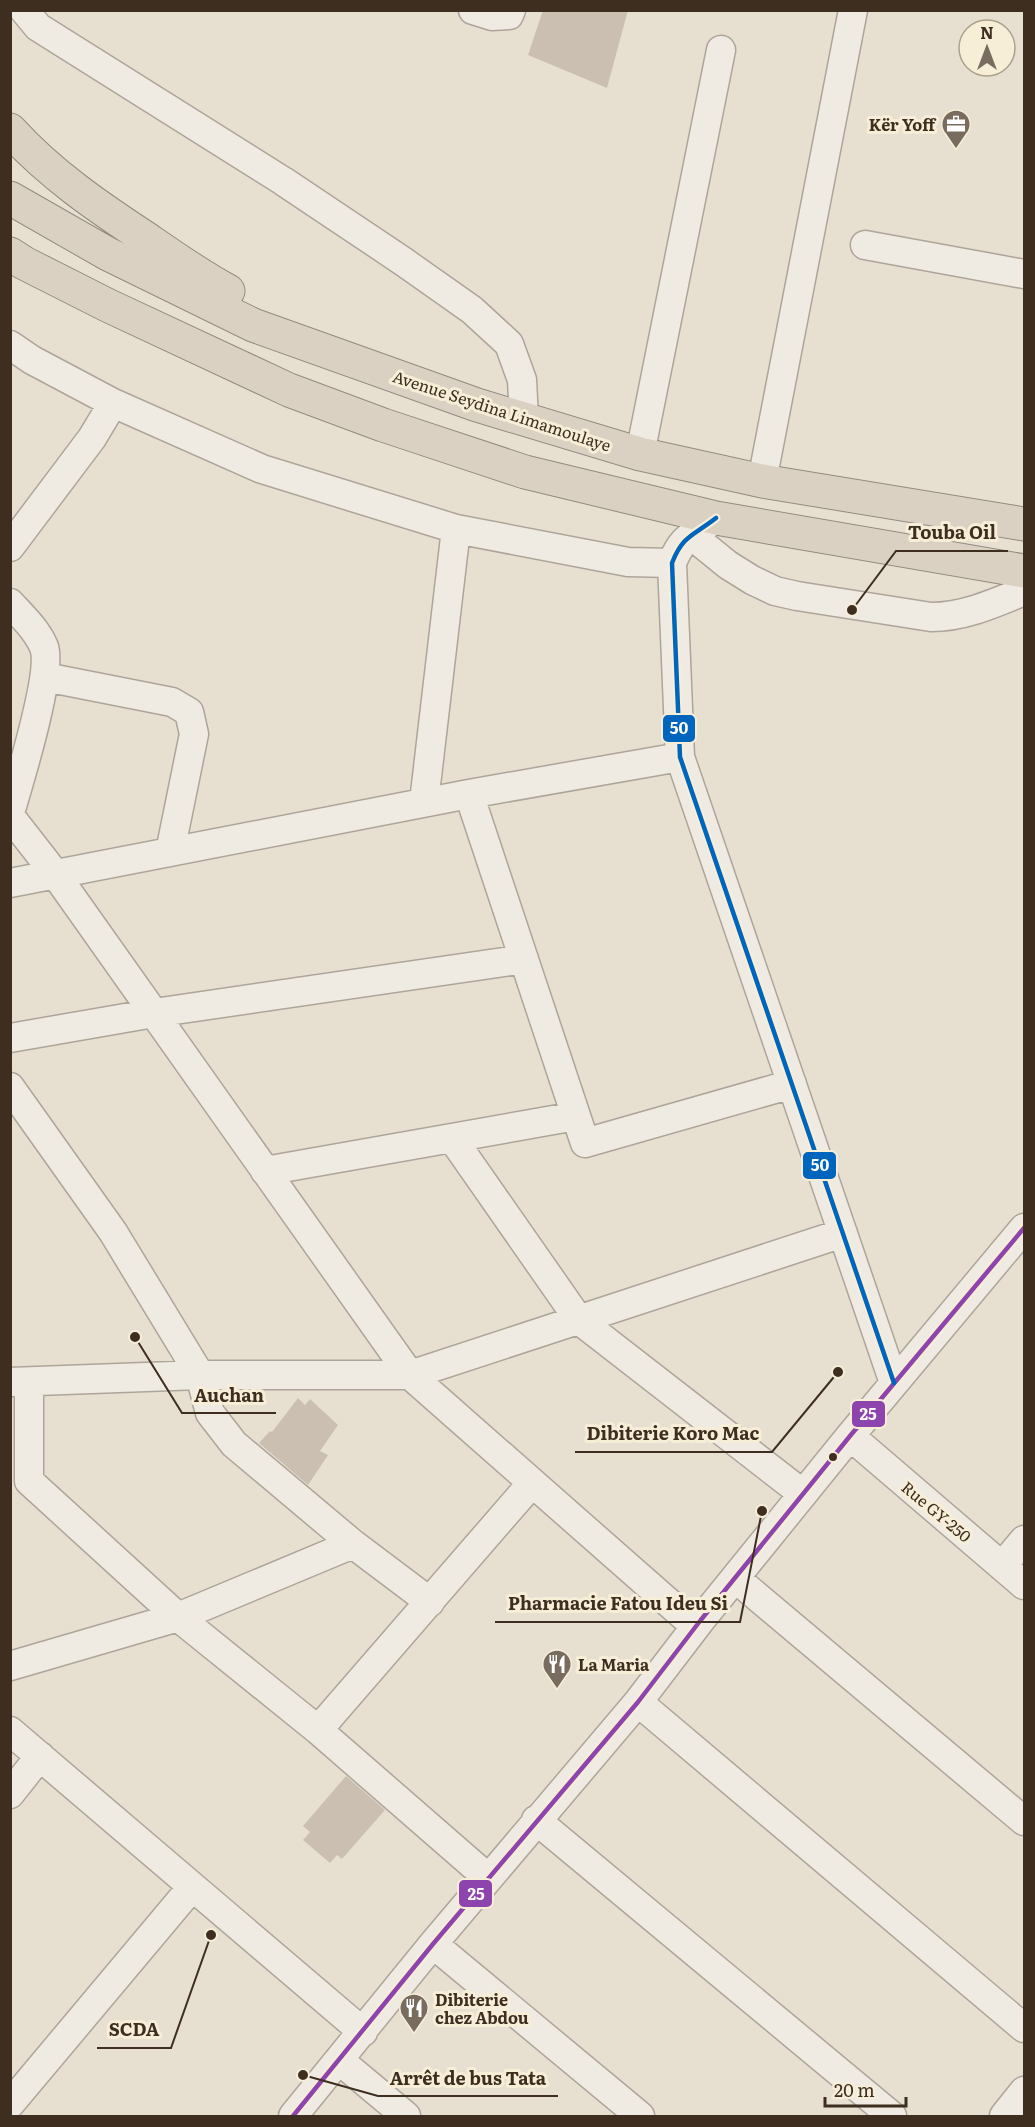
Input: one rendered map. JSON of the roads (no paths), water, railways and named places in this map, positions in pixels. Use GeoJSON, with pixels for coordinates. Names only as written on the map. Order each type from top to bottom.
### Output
{"type":"FeatureCollection","features":[{"type":"Feature","properties":{"kind":"highway"},"geometry":{"type":"LineString","coordinates":[[10,130],[47,167],[88,199],[205,279],[379,370]]}},
{"type":"Feature","properties":{"kind":"highway","name":"Avenue Seydina Limamoulaye"},"geometry":{"type":"LineString","coordinates":[[10,198],[108,254],[253,325],[524,419],[640,454],[762,481],[1024,520]]}},
{"type":"Feature","properties":{"kind":"highway"},"geometry":{"type":"LineString","coordinates":[[15,258],[200,350],[289,390],[383,425],[525,472],[703,527],[1022,581]]}},
{"type":"Feature","properties":{"kind":"street"},"geometry":{"type":"LineString","coordinates":[[24,10],[38,27],[283,181],[472,310],[509,344],[522,380],[524,419]]}},
{"type":"Feature","properties":{"kind":"street"},"geometry":{"type":"LineString","coordinates":[[473,10],[492,16],[508,15],[511,10]]}},
{"type":"Feature","properties":{"kind":"street"},"geometry":{"type":"LineString","coordinates":[[762,481],[853,10]]}},
{"type":"Feature","properties":{"kind":"street"},"geometry":{"type":"LineString","coordinates":[[640,454],[721,50]]}},
{"type":"Feature","properties":{"kind":"street"},"geometry":{"type":"LineString","coordinates":[[865,245],[1024,274]]}},
{"type":"Feature","properties":{"kind":"street"},"geometry":{"type":"LineString","coordinates":[[10,345],[32,360],[113,403],[262,469],[456,529],[628,562],[672,563]]}},
{"type":"Feature","properties":{"kind":"street"},"geometry":{"type":"LineString","coordinates":[[10,547],[92,438],[113,403]]}},
{"type":"Feature","properties":{"kind":"street"},"geometry":{"type":"LineString","coordinates":[[894,1383],[681,758],[672,563],[679,546],[703,527],[728,565],[775,591],[931,617],[943,617],[975,609],[1022,581]]}},
{"type":"Feature","properties":{"kind":"street"},"geometry":{"type":"LineString","coordinates":[[424,802],[456,529]]}},
{"type":"Feature","properties":{"kind":"street"},"geometry":{"type":"LineString","coordinates":[[10,603],[33,628],[45,648],[45,677],[10,815],[56,875],[410,1375],[694,1625],[700,1621]]}},
{"type":"Feature","properties":{"kind":"street"},"geometry":{"type":"LineString","coordinates":[[45,677],[172,702],[189,712],[194,734],[170,852]]}},
{"type":"Feature","properties":{"kind":"street"},"geometry":{"type":"LineString","coordinates":[[10,883],[424,802],[681,758]]}},
{"type":"Feature","properties":{"kind":"street"},"geometry":{"type":"LineString","coordinates":[[469,794],[585,1143],[792,1084]]}},
{"type":"Feature","properties":{"kind":"street"},"geometry":{"type":"LineString","coordinates":[[10,1038],[154,1013],[524,959]]}},
{"type":"Feature","properties":{"kind":"street"},"geometry":{"type":"LineString","coordinates":[[10,1087],[113,1232],[200,1375],[210,1413],[234,1444],[353,1544],[430,1602]]}},
{"type":"Feature","properties":{"kind":"street"},"geometry":{"type":"LineString","coordinates":[[265,1171],[576,1116]]}},
{"type":"Feature","properties":{"kind":"street"},"geometry":{"type":"LineString","coordinates":[[452,1138],[579,1320],[803,1494]]}},
{"type":"Feature","properties":{"kind":"street"},"geometry":{"type":"LineString","coordinates":[[293,2116],[536,1820],[638,1702],[700,1621],[850,1436],[1024,1228]]}},
{"type":"Feature","properties":{"kind":"street"},"geometry":{"type":"LineString","coordinates":[[488,1878],[318,1730],[178,1617],[20,1484],[20,1382],[200,1375],[410,1375],[843,1233]]}},
{"type":"Feature","properties":{"kind":"street","name":"Rue GY-250"},"geometry":{"type":"LineString","coordinates":[[850,1436],[1024,1586]]}},
{"type":"Feature","properties":{"kind":"street"},"geometry":{"type":"LineString","coordinates":[[318,1730],[532,1483]]}},
{"type":"Feature","properties":{"kind":"street"},"geometry":{"type":"LineString","coordinates":[[1002,1566],[1024,1540]]}},
{"type":"Feature","properties":{"kind":"street"},"geometry":{"type":"LineString","coordinates":[[10,1666],[178,1617],[353,1544]]}},
{"type":"Feature","properties":{"kind":"street"},"geometry":{"type":"LineString","coordinates":[[735,1578],[1024,1821]]}},
{"type":"Feature","properties":{"kind":"street"},"geometry":{"type":"LineString","coordinates":[[638,1702],[1024,2028]]}},
{"type":"Feature","properties":{"kind":"street"},"geometry":{"type":"LineString","coordinates":[[10,1731],[363,2032]]}},
{"type":"Feature","properties":{"kind":"street"},"geometry":{"type":"LineString","coordinates":[[10,1794],[40,1756]]}},
{"type":"Feature","properties":{"kind":"street"},"geometry":{"type":"LineString","coordinates":[[536,1820],[892,2116]]}},
{"type":"Feature","properties":{"kind":"street"},"geometry":{"type":"LineString","coordinates":[[10,2104],[192,1887]]}},
{"type":"Feature","properties":{"kind":"street"},"geometry":{"type":"LineString","coordinates":[[433,1944],[640,2116]]}},
{"type":"Feature","properties":{"kind":"street"},"geometry":{"type":"LineString","coordinates":[[339,2060],[406,2116]]}},
{"type":"Feature","properties":{"kind":"street"},"geometry":{"type":"LineString","coordinates":[[1004,2116],[1024,2091]]}},
{"type":"Feature","properties":{"kind":"place","name":"Kër Yoff"},"geometry":{"type":"Point","coordinates":[956,150]}},
{"type":"Feature","properties":{"kind":"place","name":"Touba Oil"},"geometry":{"type":"Point","coordinates":[852,610]}},
{"type":"Feature","properties":{"kind":"place","name":"Auchan"},"geometry":{"type":"Point","coordinates":[135,1337]}},
{"type":"Feature","properties":{"kind":"place","name":"Dibiterie Koro Mac"},"geometry":{"type":"Point","coordinates":[838,1372]}},
{"type":"Feature","properties":{"kind":"place","name":"Pharmacie Fatou Ideu Si"},"geometry":{"type":"Point","coordinates":[762,1511]}},
{"type":"Feature","properties":{"kind":"place","name":"La Maria"},"geometry":{"type":"Point","coordinates":[557,1690]}},
{"type":"Feature","properties":{"kind":"place","name":"SCDA"},"geometry":{"type":"Point","coordinates":[211,1935]}},
{"type":"Feature","properties":{"kind":"place","name":"Dibiterie chez Abdou"},"geometry":{"type":"Point","coordinates":[414,2034]}},
{"type":"Feature","properties":{"kind":"place","name":"Arrêt de bus Tata"},"geometry":{"type":"Point","coordinates":[303,2075]}}]}
